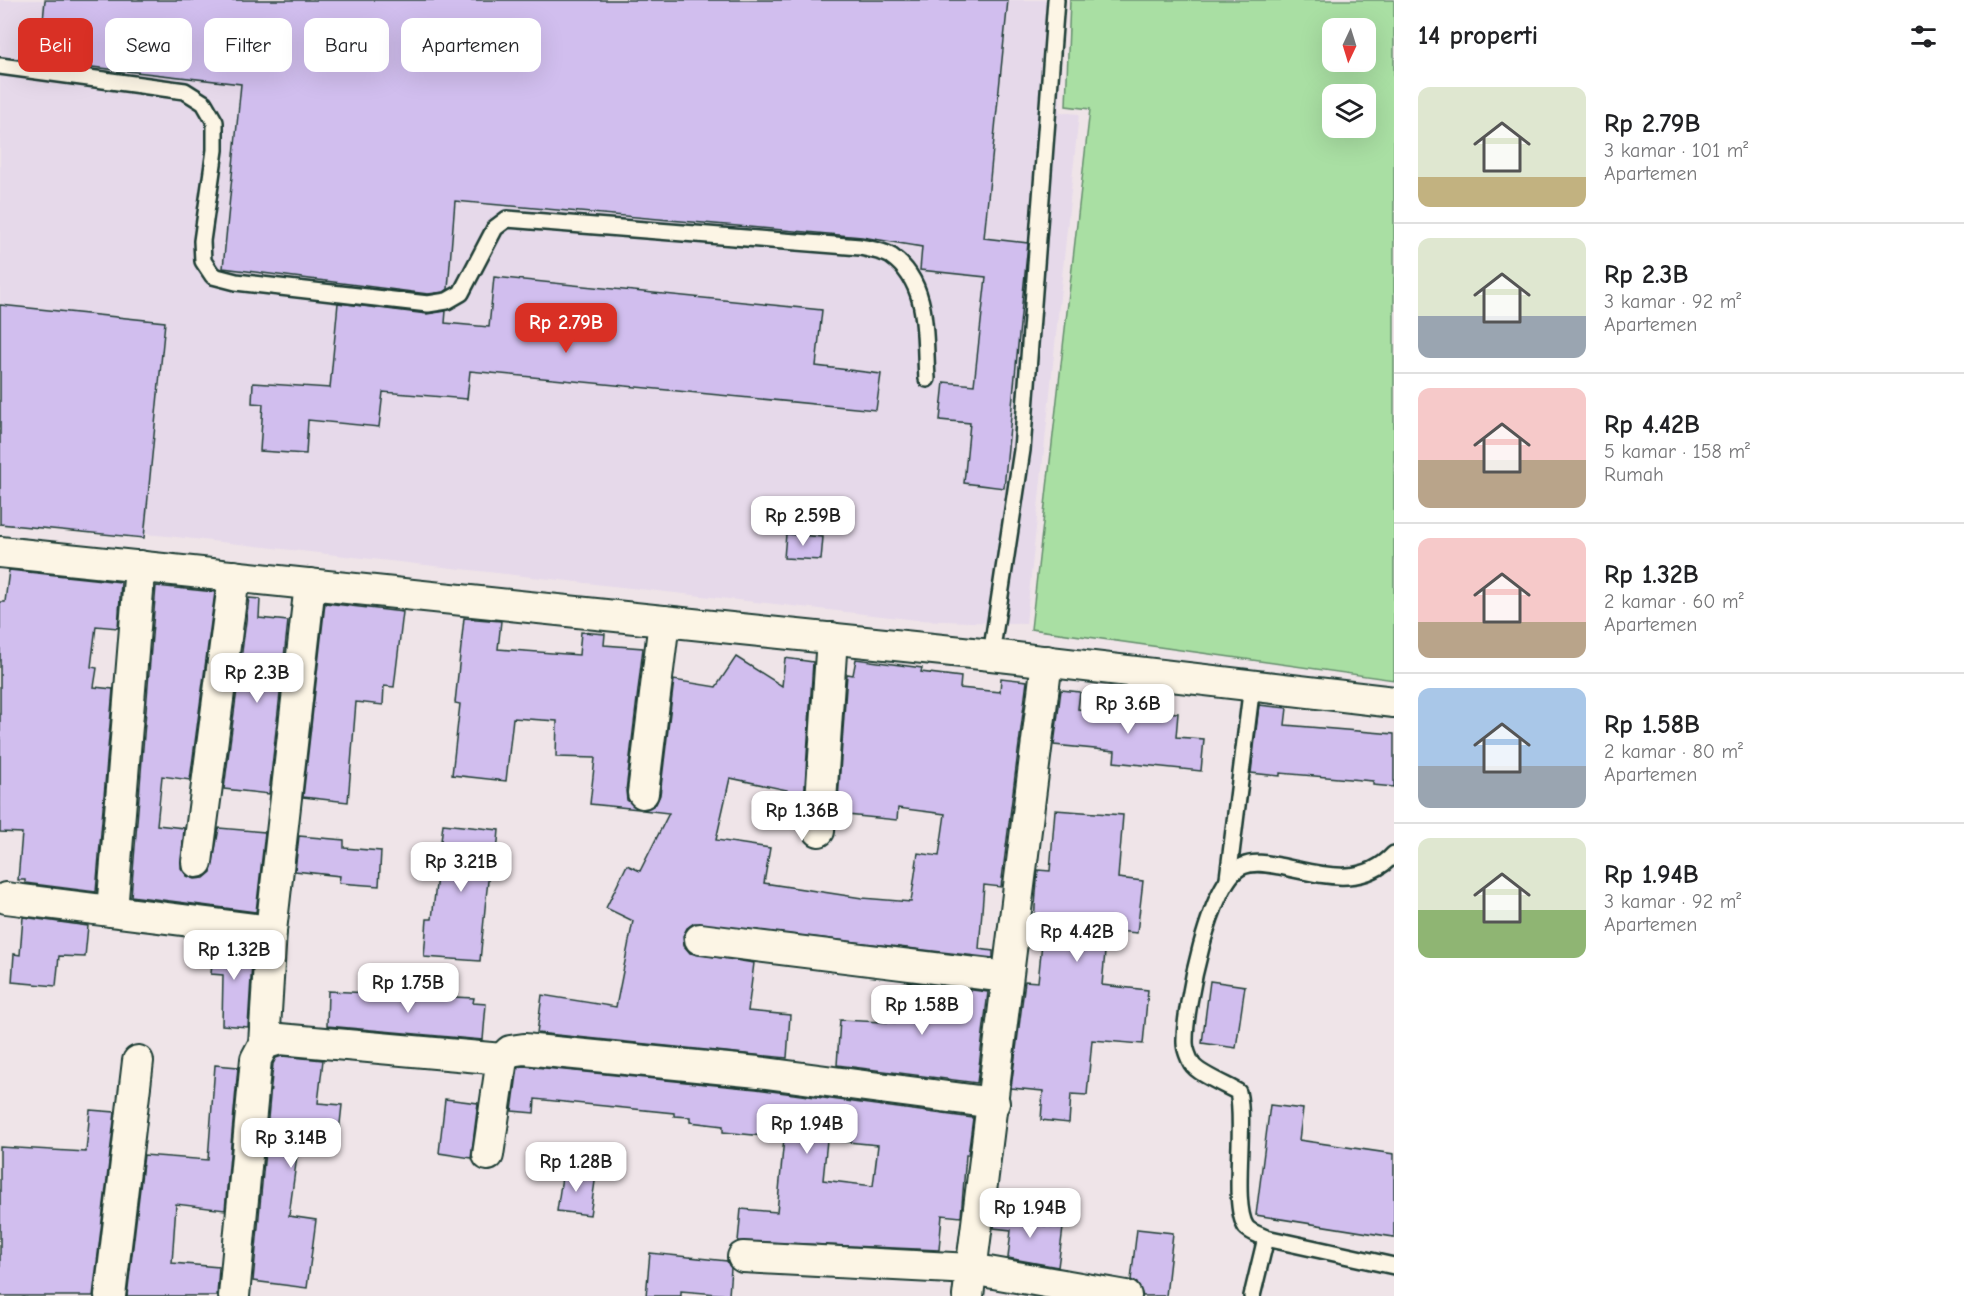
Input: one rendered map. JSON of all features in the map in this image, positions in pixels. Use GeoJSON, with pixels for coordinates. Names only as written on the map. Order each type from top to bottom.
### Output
{"type":"FeatureCollection","features":[{"type":"Feature","properties":{"kind":"street"},"geometry":{"type":"LineString","coordinates":[[0,552],[1047,661],[1394,702]]}},
{"type":"Feature","properties":{"kind":"street"},"geometry":{"type":"LineString","coordinates":[[112,911],[140,566]]}},
{"type":"Feature","properties":{"kind":"street"},"geometry":{"type":"LineString","coordinates":[[197,862],[234,576]]}},
{"type":"Feature","properties":{"kind":"street"},"geometry":{"type":"LineString","coordinates":[[234,1296],[256,1059],[264,1044],[271,931],[310,584]]}},
{"type":"Feature","properties":{"kind":"street"},"geometry":{"type":"LineString","coordinates":[[643,793],[664,621]]}},
{"type":"Feature","properties":{"kind":"street"},"geometry":{"type":"LineString","coordinates":[[819,831],[832,638]]}},
{"type":"Feature","properties":{"kind":"street"},"geometry":{"type":"LineString","coordinates":[[970,1283],[1047,661]]}},
{"type":"Feature","properties":{"kind":"street"},"geometry":{"type":"LineString","coordinates":[[6,898],[271,931]]}},
{"type":"Feature","properties":{"kind":"street"},"geometry":{"type":"LineString","coordinates":[[700,939],[1007,977]]}},
{"type":"Feature","properties":{"kind":"street"},"geometry":{"type":"LineString","coordinates":[[264,1044],[280,1039],[502,1059]]}},
{"type":"Feature","properties":{"kind":"street"},"geometry":{"type":"LineString","coordinates":[[488,1155],[502,1059],[510,1051],[524,1049],[758,1072],[994,1103]]}},
{"type":"Feature","properties":{"kind":"street"},"geometry":{"type":"LineString","coordinates":[[110,1296],[138,1061]]}},
{"type":"Feature","properties":{"kind":"street"},"geometry":{"type":"LineString","coordinates":[[743,1257],[970,1283],[1125,1296]]}},
{"type":"Feature","properties":{"kind":"lane"},"geometry":{"type":"LineString","coordinates":[[991,655],[1006,568],[1022,450],[1056,0]]}},
{"type":"Feature","properties":{"kind":"lane"},"geometry":{"type":"LineString","coordinates":[[0,66],[185,91],[204,103],[215,122],[214,150],[202,241],[203,261],[213,276],[236,282],[428,304],[447,301],[461,293],[495,228],[507,219],[860,247],[890,256],[911,278],[922,298],[927,379]]}},
{"type":"Feature","properties":{"kind":"lane"},"geometry":{"type":"LineString","coordinates":[[1252,685],[1228,878],[1210,913],[1186,1020],[1185,1046],[1193,1066],[1238,1092],[1242,1109],[1242,1218],[1247,1229],[1266,1238],[1394,1266]]}},
{"type":"Feature","properties":{"kind":"lane"},"geometry":{"type":"LineString","coordinates":[[1228,878],[1243,866],[1265,863],[1338,878],[1362,876],[1385,864],[1394,854]]}},
{"type":"Feature","properties":{"kind":"lane"},"geometry":{"type":"LineString","coordinates":[[1252,1296],[1266,1238]]}},
{"type":"Feature","properties":{"kind":"shaded area"},"geometry":{"type":"Polygon","coordinates":[[[0,0],[1062,0],[1060,112],[1079,114],[1026,624],[917,620],[167,536],[0,521],[0,0]]]}},
{"type":"Feature","properties":{"kind":"green space"},"geometry":{"type":"Polygon","coordinates":[[[1070,0],[1394,0],[1394,680],[1031,629],[1090,109],[1066,106],[1070,0]]]}},
{"type":"Feature","properties":{"kind":"building"},"geometry":{"type":"Polygon","coordinates":[[[45,0],[1008,0],[984,238],[1028,243],[1004,488],[964,483],[970,423],[940,420],[944,382],[974,385],[986,277],[920,270],[922,247],[862,237],[455,201],[448,289],[444,292],[428,294],[223,268],[241,84],[136,72],[192,72],[192,18],[105,18],[105,69],[93,67],[93,18],[43,18],[45,0]]]}},
{"type":"Feature","properties":{"kind":"building"},"geometry":{"type":"Polygon","coordinates":[[[494,277],[822,310],[816,366],[881,374],[876,410],[470,371],[467,399],[383,392],[379,427],[308,420],[306,454],[260,451],[263,404],[252,403],[253,383],[330,388],[338,303],[427,314],[446,311],[445,323],[489,327],[494,277]]]}},
{"type":"Feature","properties":{"kind":"building"},"geometry":{"type":"Polygon","coordinates":[[[0,305],[165,322],[144,538],[0,524],[0,305]]]}},
{"type":"Feature","properties":{"kind":"building"},"geometry":{"type":"Polygon","coordinates":[[[786,534],[823,537],[821,560],[784,558],[786,534]]]}},
{"type":"Feature","properties":{"kind":"building"},"geometry":{"type":"Polygon","coordinates":[[[9,570],[121,582],[118,628],[96,626],[91,667],[97,668],[94,687],[113,689],[96,892],[25,883],[25,880],[18,880],[22,833],[0,832],[0,602],[5,602],[9,570]]]}},
{"type":"Feature","properties":{"kind":"building"},"geometry":{"type":"Polygon","coordinates":[[[156,586],[215,592],[190,780],[162,776],[157,825],[184,828],[181,868],[187,876],[195,879],[204,878],[211,872],[219,828],[265,832],[256,912],[131,896],[156,586]]]}},
{"type":"Feature","properties":{"kind":"building"},"geometry":{"type":"Polygon","coordinates":[[[249,598],[260,599],[259,618],[288,621],[269,794],[224,789],[249,598]]]}},
{"type":"Feature","properties":{"kind":"building"},"geometry":{"type":"Polygon","coordinates":[[[325,603],[403,612],[394,687],[384,686],[383,705],[356,702],[348,802],[303,797],[325,603]]]}},
{"type":"Feature","properties":{"kind":"building"},"geometry":{"type":"Polygon","coordinates":[[[464,618],[501,621],[498,649],[579,655],[581,632],[605,634],[604,645],[643,648],[626,791],[627,800],[639,809],[590,804],[595,758],[556,757],[557,721],[513,718],[506,781],[452,775],[460,704],[455,703],[464,618]]]}},
{"type":"Feature","properties":{"kind":"building"},"geometry":{"type":"Polygon","coordinates":[[[736,657],[782,686],[785,658],[813,662],[803,816],[785,814],[787,790],[730,778],[716,840],[770,848],[764,883],[862,898],[911,902],[918,853],[939,856],[945,814],[898,808],[897,820],[837,814],[847,674],[853,675],[856,659],[922,668],[921,672],[961,677],[960,688],[1000,692],[1001,678],[1027,681],[1001,887],[984,885],[979,949],[993,951],[993,958],[694,923],[687,928],[683,936],[684,946],[690,953],[754,963],[748,1011],[790,1015],[787,1058],[537,1033],[542,995],[616,1007],[633,921],[606,908],[627,865],[640,871],[669,813],[643,810],[656,804],[660,795],[674,680],[716,687],[736,657]]]}},
{"type":"Feature","properties":{"kind":"building"},"geometry":{"type":"Polygon","coordinates":[[[1061,690],[1080,692],[1078,709],[1118,713],[1118,709],[1178,713],[1176,737],[1204,739],[1201,771],[1114,762],[1115,751],[1054,745],[1061,690]]]}},
{"type":"Feature","properties":{"kind":"building"},"geometry":{"type":"Polygon","coordinates":[[[1259,705],[1287,708],[1285,725],[1394,734],[1394,787],[1373,785],[1373,781],[1280,773],[1280,776],[1251,773],[1259,705]]]}},
{"type":"Feature","properties":{"kind":"building"},"geometry":{"type":"Polygon","coordinates":[[[1055,810],[1123,815],[1118,878],[1143,881],[1137,933],[1107,930],[1102,985],[1148,990],[1143,1044],[1092,1040],[1087,1095],[1071,1094],[1069,1123],[1041,1120],[1043,1091],[1011,1088],[1025,981],[1038,982],[1044,923],[1034,922],[1038,870],[1050,871],[1055,810]]]}},
{"type":"Feature","properties":{"kind":"building"},"geometry":{"type":"Polygon","coordinates":[[[443,824],[499,830],[496,864],[490,864],[480,961],[424,957],[427,919],[432,919],[443,824]]]}},
{"type":"Feature","properties":{"kind":"building"},"geometry":{"type":"Polygon","coordinates":[[[299,836],[344,840],[344,848],[381,851],[379,886],[339,883],[340,876],[295,871],[299,836]]]}},
{"type":"Feature","properties":{"kind":"building"},"geometry":{"type":"Polygon","coordinates":[[[23,917],[88,926],[85,957],[59,956],[56,986],[12,982],[14,954],[20,955],[23,917]]]}},
{"type":"Feature","properties":{"kind":"building"},"geometry":{"type":"Polygon","coordinates":[[[214,941],[253,946],[248,1027],[222,1025],[223,975],[211,974],[214,941]]]}},
{"type":"Feature","properties":{"kind":"building"},"geometry":{"type":"Polygon","coordinates":[[[1210,981],[1245,986],[1236,1048],[1202,1043],[1210,981]]]}},
{"type":"Feature","properties":{"kind":"building"},"geometry":{"type":"Polygon","coordinates":[[[908,982],[988,992],[977,1083],[837,1065],[840,1020],[904,1023],[908,982]]]}},
{"type":"Feature","properties":{"kind":"building"},"geometry":{"type":"Polygon","coordinates":[[[328,991],[474,998],[473,1003],[486,1004],[483,1040],[327,1026],[328,991]]]}},
{"type":"Feature","properties":{"kind":"building"},"geometry":{"type":"Polygon","coordinates":[[[282,1056],[323,1060],[318,1103],[342,1105],[337,1152],[298,1148],[289,1216],[316,1220],[307,1288],[253,1281],[273,1064],[276,1058],[282,1056]]]}},
{"type":"Feature","properties":{"kind":"building"},"geometry":{"type":"Polygon","coordinates":[[[215,1065],[238,1067],[225,1210],[176,1204],[172,1263],[219,1267],[217,1296],[127,1296],[144,1155],[208,1160],[215,1065]]]}},
{"type":"Feature","properties":{"kind":"building"},"geometry":{"type":"Polygon","coordinates":[[[518,1067],[756,1089],[973,1118],[968,1155],[966,1155],[961,1217],[942,1215],[939,1250],[738,1241],[741,1209],[777,1212],[784,1138],[723,1132],[723,1126],[690,1122],[690,1117],[674,1116],[674,1113],[535,1099],[534,1113],[512,1111],[518,1067]],[[827,1140],[823,1180],[873,1186],[878,1145],[827,1140]]]}},
{"type":"Feature","properties":{"kind":"building"},"geometry":{"type":"Polygon","coordinates":[[[445,1099],[478,1103],[471,1158],[439,1153],[445,1099]]]}},
{"type":"Feature","properties":{"kind":"building"},"geometry":{"type":"Polygon","coordinates":[[[1270,1105],[1303,1109],[1299,1140],[1394,1154],[1394,1237],[1256,1215],[1270,1105]]]}},
{"type":"Feature","properties":{"kind":"building"},"geometry":{"type":"Polygon","coordinates":[[[90,1110],[115,1112],[93,1296],[0,1296],[0,1147],[86,1152],[90,1110]]]}},
{"type":"Feature","properties":{"kind":"building"},"geometry":{"type":"Polygon","coordinates":[[[563,1170],[596,1175],[590,1215],[557,1211],[563,1170]]]}},
{"type":"Feature","properties":{"kind":"building"},"geometry":{"type":"Polygon","coordinates":[[[997,1207],[1018,1209],[1017,1222],[1063,1228],[1058,1267],[1008,1258],[1011,1230],[994,1228],[997,1207]]]}},
{"type":"Feature","properties":{"kind":"building"},"geometry":{"type":"Polygon","coordinates":[[[1137,1229],[1173,1233],[1166,1296],[1143,1296],[1137,1283],[1131,1280],[1137,1229]]]}},
{"type":"Feature","properties":{"kind":"building"},"geometry":{"type":"Polygon","coordinates":[[[650,1253],[727,1261],[731,1268],[729,1295],[681,1291],[681,1296],[646,1296],[650,1253]]]}}]}
